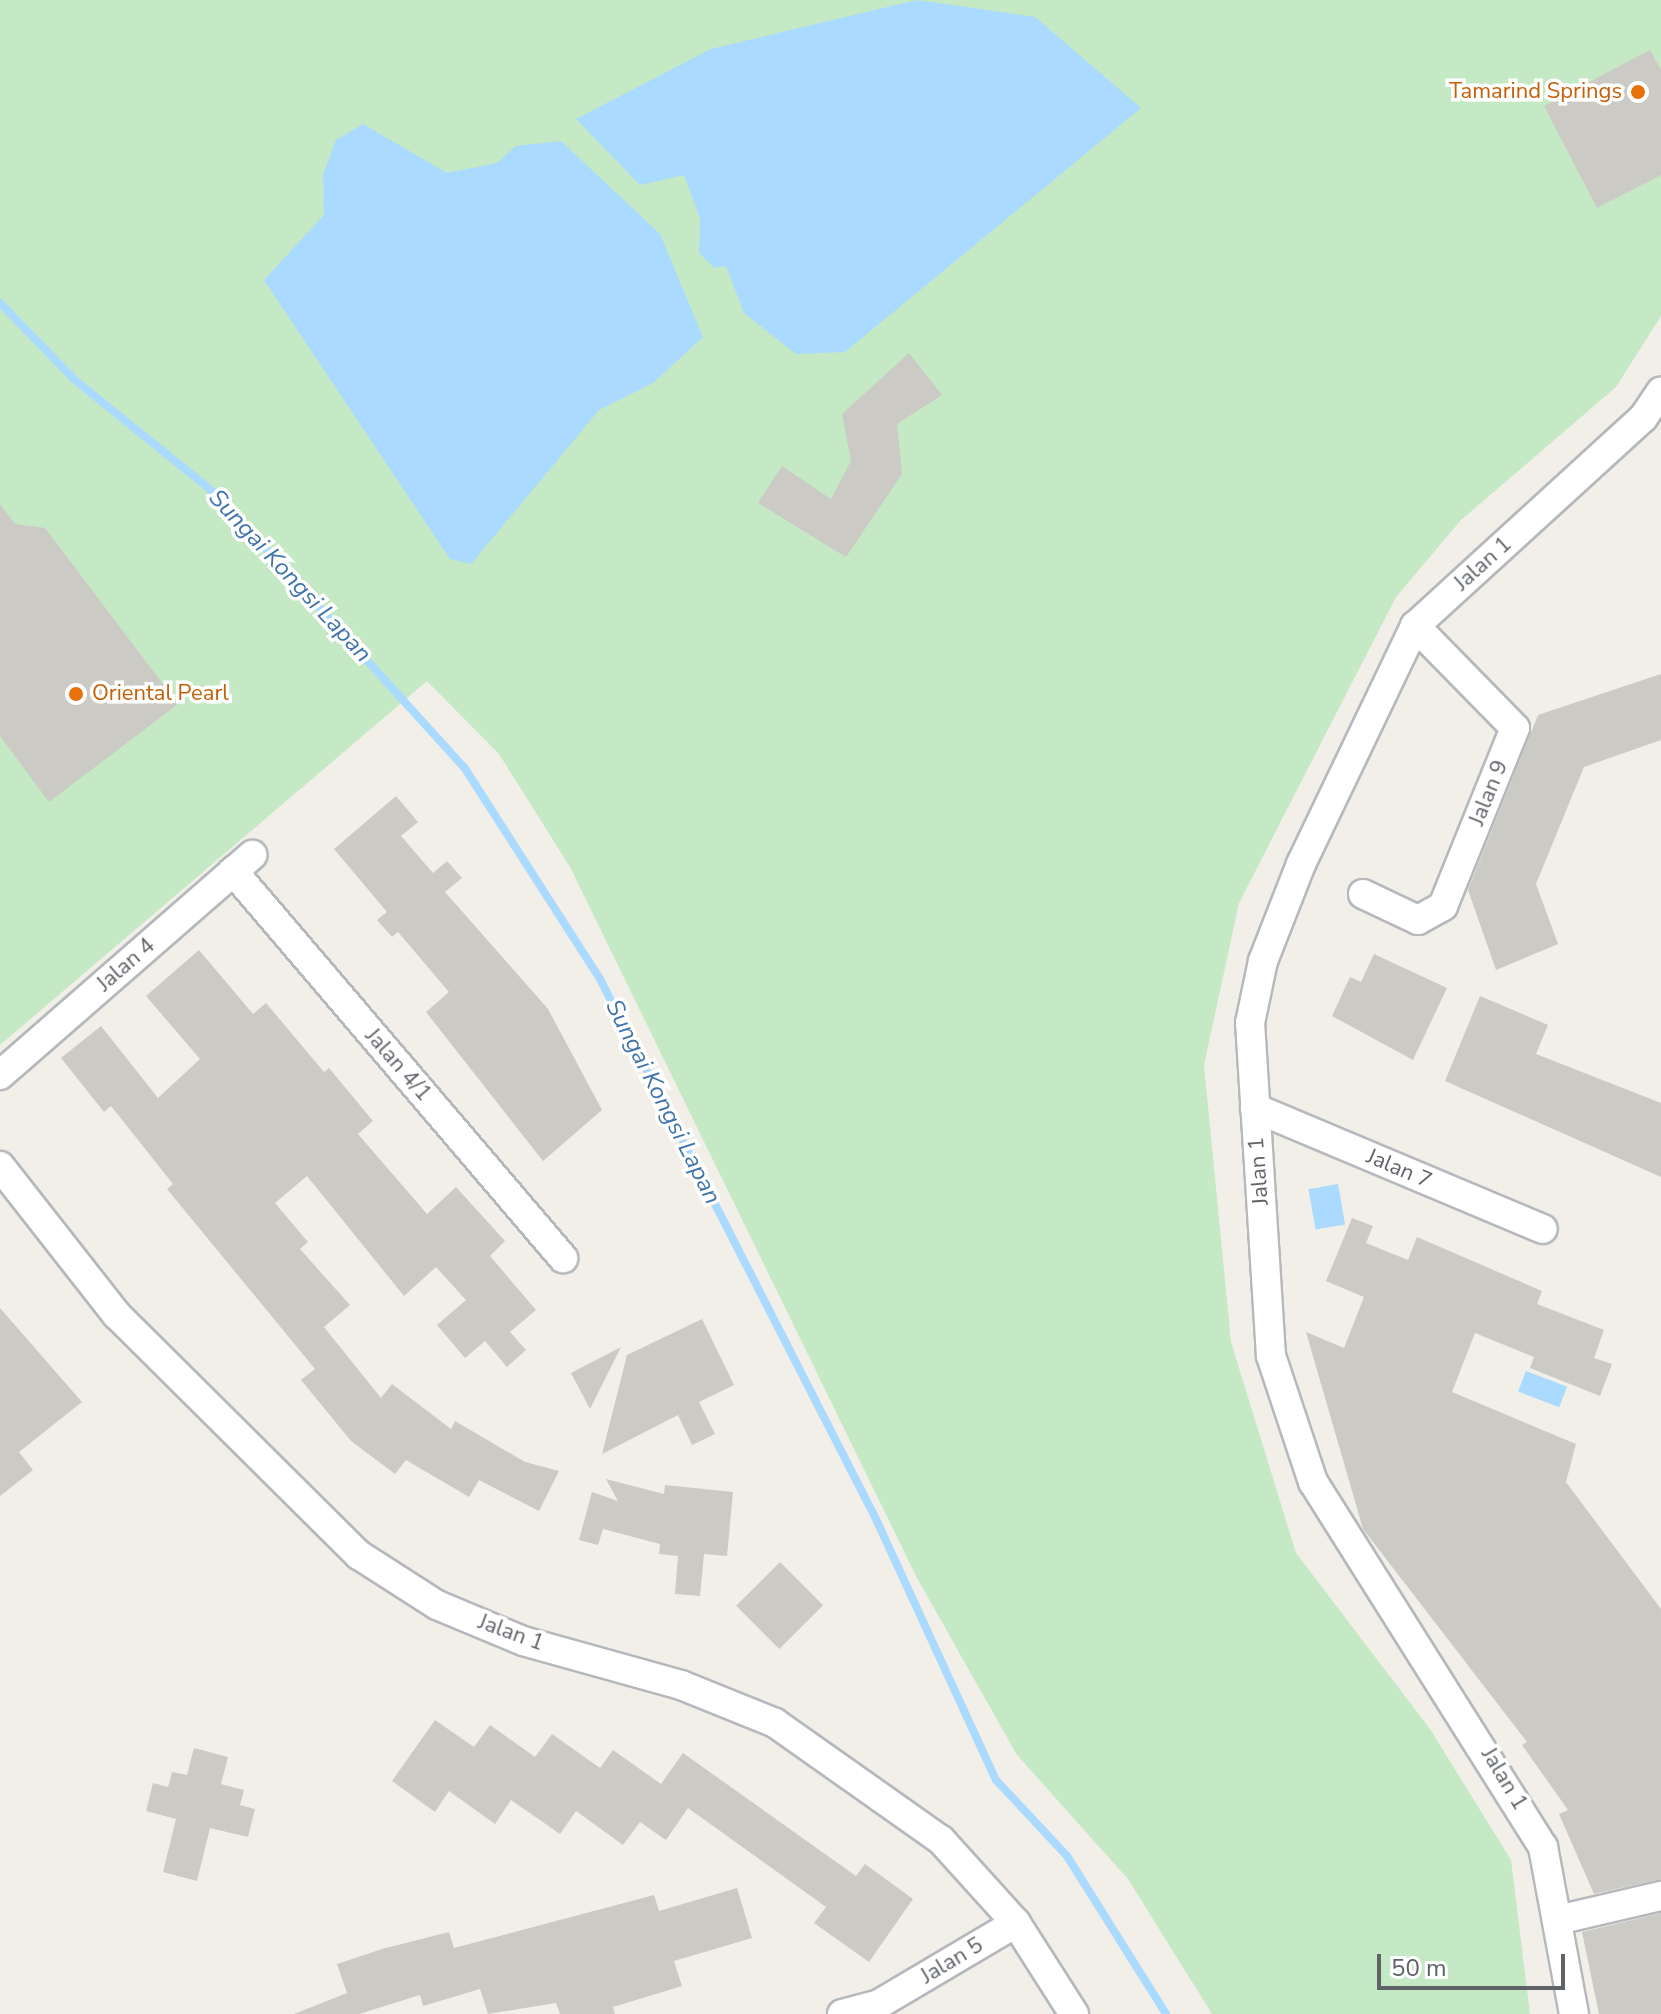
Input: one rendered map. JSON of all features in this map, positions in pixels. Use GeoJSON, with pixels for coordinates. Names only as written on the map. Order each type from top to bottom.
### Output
{"type":"FeatureCollection","features":[{"type":"Feature","properties":{"kind":"street","name":"Jalan 1"},"geometry":{"type":"LineString","coordinates":[[1574,2014],[1562,1919],[1543,1847],[1498,1765],[1373,1585],[1313,1482],[1271,1356],[1250,1023],[1263,961],[1415,626],[1643,418],[1661,391]]}},
{"type":"Feature","properties":{"kind":"street","name":"Jalan 9"},"geometry":{"type":"LineString","coordinates":[[1363,894],[1418,920],[1443,906],[1515,728],[1415,626]]}},
{"type":"Feature","properties":{"kind":"street","name":"Jalan 4"},"geometry":{"type":"LineString","coordinates":[[0,1075],[242,863]]}},
{"type":"Feature","properties":{"kind":"street","name":"Jalan 4/1"},"geometry":{"type":"LineString","coordinates":[[242,863],[563,1258]]}},
{"type":"Feature","properties":{"kind":"street","name":"Jalan 7"},"geometry":{"type":"LineString","coordinates":[[1255,1108],[1543,1229]]}},
{"type":"Feature","properties":{"kind":"street","name":"Jalan 1"},"geometry":{"type":"LineString","coordinates":[[0,1166],[117,1315],[359,1555],[437,1605],[523,1641],[681,1685],[775,1723],[941,1840],[1016,1923],[1074,2014]]}},
{"type":"Feature","properties":{"kind":"street"},"geometry":{"type":"LineString","coordinates":[[1562,1919],[1661,1896]]}},
{"type":"Feature","properties":{"kind":"street","name":"Jalan 5"},"geometry":{"type":"LineString","coordinates":[[842,2014],[879,2004],[1016,1923]]}},
{"type":"Feature","properties":{"kind":"green space"},"geometry":{"type":"Polygon","coordinates":[[[0,0],[1661,0],[1661,316],[1616,387],[1461,520],[1396,597],[1239,903],[1204,1065],[1231,1342],[1296,1553],[1430,1729],[1511,1860],[1530,2014],[1212,2014],[1128,1879],[1017,1755],[917,1578],[570,867],[499,754],[427,681],[0,1045],[0,0]]]}},
{"type":"Feature","properties":{"kind":"water"},"geometry":{"type":"Polygon","coordinates":[[[917,0],[1035,17],[1141,108],[845,352],[796,354],[744,313],[726,266],[714,268],[699,253],[700,218],[684,175],[640,185],[576,119],[711,49],[917,0]]]}},
{"type":"Feature","properties":{"kind":"water"},"geometry":{"type":"Polygon","coordinates":[[[363,124],[447,173],[497,163],[516,146],[561,141],[660,234],[703,337],[653,383],[599,410],[471,564],[450,559],[264,280],[324,215],[323,175],[336,140],[363,124]]]}},
{"type":"Feature","properties":{"kind":"water"},"geometry":{"type":"Polygon","coordinates":[[[1338,1184],[1345,1224],[1316,1230],[1308,1189],[1338,1184]]]}},
{"type":"Feature","properties":{"kind":"water"},"geometry":{"type":"Polygon","coordinates":[[[1526,1371],[1567,1387],[1559,1407],[1518,1392],[1526,1371]]]}},
{"type":"Feature","properties":{"kind":"building"},"geometry":{"type":"Polygon","coordinates":[[[1650,50],[1661,70],[1661,175],[1597,208],[1544,106],[1650,50]]]}},
{"type":"Feature","properties":{"kind":"building"},"geometry":{"type":"Polygon","coordinates":[[[909,353],[942,395],[897,424],[902,474],[846,557],[758,503],[782,466],[831,499],[851,461],[842,414],[909,353]]]}},
{"type":"Feature","properties":{"kind":"building"},"geometry":{"type":"Polygon","coordinates":[[[0,504],[15,524],[45,528],[178,704],[49,802],[0,736],[0,504]]]}},
{"type":"Feature","properties":{"kind":"building"},"geometry":{"type":"Polygon","coordinates":[[[1661,674],[1661,740],[1584,767],[1536,884],[1558,944],[1496,970],[1468,890],[1538,715],[1661,674]]]}},
{"type":"Feature","properties":{"kind":"building"},"geometry":{"type":"Polygon","coordinates":[[[396,796],[418,822],[401,836],[433,873],[447,861],[462,878],[445,892],[548,1009],[602,1110],[543,1161],[426,1012],[449,992],[398,932],[392,937],[377,920],[387,912],[334,849],[396,796]]]}},
{"type":"Feature","properties":{"kind":"building"},"geometry":{"type":"Polygon","coordinates":[[[199,950],[253,1014],[266,1003],[324,1072],[329,1068],[373,1121],[358,1134],[427,1214],[456,1187],[505,1241],[490,1256],[536,1310],[510,1332],[526,1350],[507,1367],[485,1341],[465,1358],[437,1325],[466,1300],[436,1267],[404,1296],[307,1176],[275,1203],[308,1242],[300,1249],[350,1305],[324,1327],[381,1398],[392,1384],[451,1429],[455,1421],[525,1462],[559,1471],[539,1511],[479,1480],[469,1497],[406,1460],[395,1474],[351,1441],[301,1380],[315,1369],[167,1189],[173,1184],[111,1106],[104,1112],[61,1058],[101,1026],[158,1098],[200,1059],[146,996],[199,950]]]}},
{"type":"Feature","properties":{"kind":"building"},"geometry":{"type":"Polygon","coordinates":[[[1374,954],[1447,988],[1413,1060],[1332,1016],[1350,977],[1361,982],[1374,954]]]}},
{"type":"Feature","properties":{"kind":"building"},"geometry":{"type":"Polygon","coordinates":[[[1480,996],[1548,1025],[1536,1054],[1661,1103],[1661,1177],[1445,1081],[1480,996]]]}},
{"type":"Feature","properties":{"kind":"building"},"geometry":{"type":"Polygon","coordinates":[[[1352,1218],[1373,1226],[1366,1243],[1408,1260],[1417,1237],[1542,1291],[1537,1304],[1604,1330],[1594,1358],[1612,1364],[1600,1396],[1530,1368],[1534,1357],[1475,1333],[1452,1392],[1576,1444],[1566,1482],[1661,1609],[1661,1879],[1594,1894],[1559,1814],[1568,1810],[1522,1745],[1527,1742],[1363,1529],[1306,1332],[1344,1348],[1364,1297],[1326,1281],[1352,1218]]]}},
{"type":"Feature","properties":{"kind":"building"},"geometry":{"type":"Polygon","coordinates":[[[0,1308],[82,1402],[19,1452],[33,1470],[0,1496],[0,1308]]]}},
{"type":"Feature","properties":{"kind":"building"},"geometry":{"type":"Polygon","coordinates":[[[702,1319],[734,1385],[699,1402],[715,1434],[692,1445],[678,1415],[602,1454],[627,1355],[702,1319]]]}},
{"type":"Feature","properties":{"kind":"building"},"geometry":{"type":"Polygon","coordinates":[[[621,1347],[590,1409],[571,1373],[621,1347]]]}},
{"type":"Feature","properties":{"kind":"building"},"geometry":{"type":"Polygon","coordinates":[[[606,1479],[664,1494],[665,1485],[733,1492],[727,1556],[704,1554],[700,1596],[675,1594],[678,1556],[659,1554],[660,1544],[603,1529],[598,1545],[579,1540],[592,1492],[618,1501],[606,1479]]]}},
{"type":"Feature","properties":{"kind":"building"},"geometry":{"type":"Polygon","coordinates":[[[780,1562],[823,1605],[779,1649],[736,1606],[780,1562]]]}},
{"type":"Feature","properties":{"kind":"building"},"geometry":{"type":"Polygon","coordinates":[[[435,1720],[474,1747],[490,1725],[535,1757],[552,1734],[600,1768],[613,1750],[661,1784],[683,1753],[856,1876],[865,1864],[913,1899],[869,1962],[814,1923],[826,1907],[688,1808],[666,1840],[640,1822],[623,1845],[576,1811],[560,1834],[511,1800],[495,1824],[449,1791],[435,1812],[392,1781],[435,1720]]]}},
{"type":"Feature","properties":{"kind":"building"},"geometry":{"type":"Polygon","coordinates":[[[194,1748],[228,1757],[221,1784],[244,1790],[240,1805],[255,1809],[248,1837],[210,1828],[197,1881],[163,1872],[176,1819],[146,1811],[153,1783],[168,1787],[172,1772],[187,1775],[194,1748]]]}},
{"type":"Feature","properties":{"kind":"building"},"geometry":{"type":"Polygon","coordinates":[[[737,1888],[752,1938],[674,1961],[682,1986],[613,2007],[615,2014],[560,2014],[556,2003],[488,2014],[480,1989],[423,2006],[420,1995],[359,2014],[294,2014],[347,1993],[337,1964],[382,1949],[449,1932],[454,1948],[654,1895],[659,1911],[737,1888]]]}},
{"type":"Feature","properties":{"kind":"building"},"geometry":{"type":"Polygon","coordinates":[[[1661,1913],[1661,2014],[1599,2014],[1582,1932],[1661,1913]]]}},
{"type":"Feature","properties":{"kind":"waterway","name":"Sungai Kongsi Lapan"},"geometry":{"type":"LineString","coordinates":[[0,303],[75,380],[217,495],[464,767],[600,979],[875,1517],[996,1780],[1067,1856],[1166,2014]]}},
{"type":"Feature","properties":{"kind":"place","name":"Tamarind Springs"},"geometry":{"type":"Point","coordinates":[1638,92]}},
{"type":"Feature","properties":{"kind":"place","name":"Oriental Pearl"},"geometry":{"type":"Point","coordinates":[76,694]}}]}
